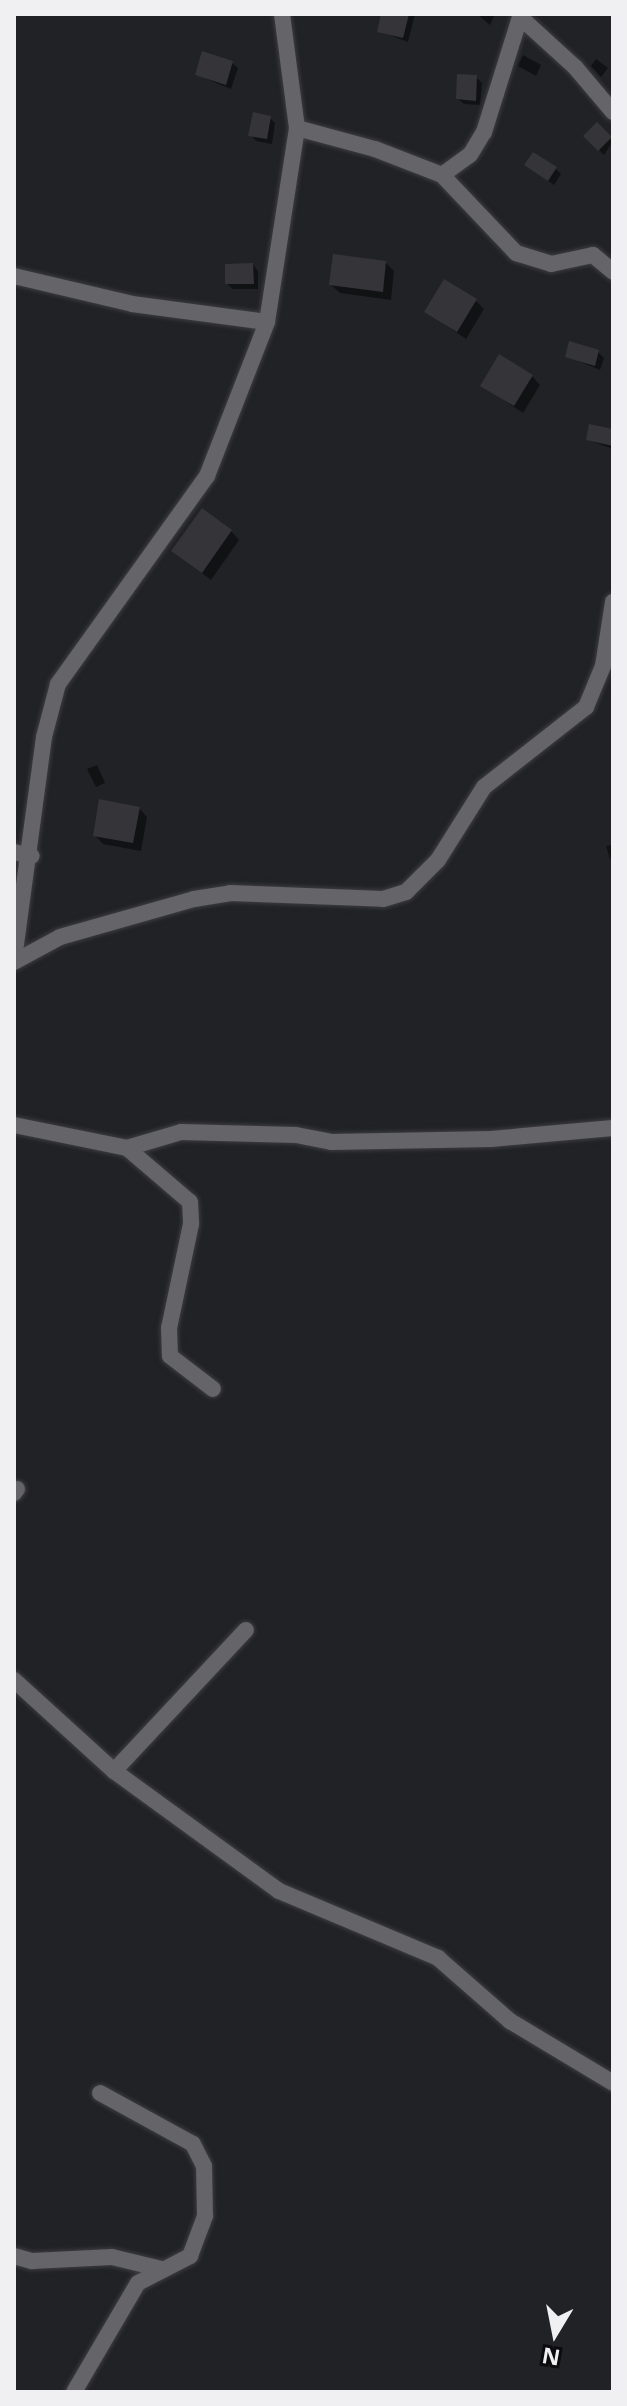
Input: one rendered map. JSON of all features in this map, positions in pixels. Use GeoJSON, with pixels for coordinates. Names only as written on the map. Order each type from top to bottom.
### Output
{"type":"FeatureCollection","features":[{"type":"Feature","properties":{"kind":"street"},"geometry":{"type":"LineString","coordinates":[[14,961],[32,856],[44,737],[58,684],[207,476],[267,322],[297,128],[282,14]]}},
{"type":"Feature","properties":{"kind":"street"},"geometry":{"type":"LineString","coordinates":[[442,175],[470,155],[484,132],[520,16],[575,67],[613,112]]}},
{"type":"Feature","properties":{"kind":"street"},"geometry":{"type":"LineString","coordinates":[[297,128],[375,149],[442,175],[516,253],[551,264],[593,255],[613,272]]}},
{"type":"Feature","properties":{"kind":"street"},"geometry":{"type":"LineString","coordinates":[[14,276],[132,304],[267,322]]}},
{"type":"Feature","properties":{"kind":"street"},"geometry":{"type":"LineString","coordinates":[[14,961],[38,944],[194,899],[230,893],[383,899],[406,892],[438,860],[484,787],[586,707],[603,666],[613,602]]}},
{"type":"Feature","properties":{"kind":"street"},"geometry":{"type":"LineString","coordinates":[[14,852],[32,856]]}},
{"type":"Feature","properties":{"kind":"street"},"geometry":{"type":"LineString","coordinates":[[14,1125],[127,1148],[181,1132],[296,1135],[331,1142],[491,1139],[613,1128]]}},
{"type":"Feature","properties":{"kind":"street"},"geometry":{"type":"LineString","coordinates":[[127,1148],[190,1202],[191,1224],[169,1328],[170,1356],[213,1389]]}},
{"type":"Feature","properties":{"kind":"street"},"geometry":{"type":"LineString","coordinates":[[114,1771],[246,1630]]}},
{"type":"Feature","properties":{"kind":"street"},"geometry":{"type":"LineString","coordinates":[[14,1680],[114,1771],[279,1891],[438,1958],[510,2021],[613,2083]]}},
{"type":"Feature","properties":{"kind":"street"},"geometry":{"type":"LineString","coordinates":[[74,2392],[138,2283],[190,2256],[205,2216],[204,2166],[193,2144],[100,2093]]}},
{"type":"Feature","properties":{"kind":"street"},"geometry":{"type":"LineString","coordinates":[[14,2256],[32,2261],[112,2257],[162,2269]]}},
{"type":"Feature","properties":{"kind":"building"},"geometry":{"type":"Polygon","coordinates":[[[381,14],[409,14],[403,38],[377,32],[381,14]]]}},
{"type":"Feature","properties":{"kind":"building"},"geometry":{"type":"Polygon","coordinates":[[[202,51],[233,61],[226,85],[195,75],[202,51]]]}},
{"type":"Feature","properties":{"kind":"building"},"geometry":{"type":"Polygon","coordinates":[[[457,74],[477,75],[476,101],[456,99],[457,74]]]}},
{"type":"Feature","properties":{"kind":"building"},"geometry":{"type":"Polygon","coordinates":[[[253,112],[271,116],[267,139],[248,136],[253,112]]]}},
{"type":"Feature","properties":{"kind":"building"},"geometry":{"type":"Polygon","coordinates":[[[597,122],[612,137],[598,151],[583,136],[597,122]]]}},
{"type":"Feature","properties":{"kind":"building"},"geometry":{"type":"Polygon","coordinates":[[[533,152],[557,167],[548,181],[524,165],[533,152]]]}},
{"type":"Feature","properties":{"kind":"building"},"geometry":{"type":"Polygon","coordinates":[[[333,254],[386,261],[383,292],[329,285],[333,254]]]}},
{"type":"Feature","properties":{"kind":"building"},"geometry":{"type":"Polygon","coordinates":[[[253,263],[254,284],[225,284],[225,264],[253,263]]]}},
{"type":"Feature","properties":{"kind":"building"},"geometry":{"type":"Polygon","coordinates":[[[444,279],[477,299],[457,332],[424,312],[444,279]]]}},
{"type":"Feature","properties":{"kind":"building"},"geometry":{"type":"Polygon","coordinates":[[[569,341],[599,350],[595,366],[565,357],[569,341]]]}},
{"type":"Feature","properties":{"kind":"building"},"geometry":{"type":"Polygon","coordinates":[[[499,354],[533,375],[514,406],[480,386],[499,354]]]}},
{"type":"Feature","properties":{"kind":"building"},"geometry":{"type":"Polygon","coordinates":[[[589,424],[613,429],[613,446],[586,440],[589,424]]]}},
{"type":"Feature","properties":{"kind":"building"},"geometry":{"type":"Polygon","coordinates":[[[202,508],[232,530],[202,573],[171,551],[202,508]]]}},
{"type":"Feature","properties":{"kind":"building"},"geometry":{"type":"Polygon","coordinates":[[[99,799],[140,807],[133,843],[93,836],[99,799]]]}}]}
